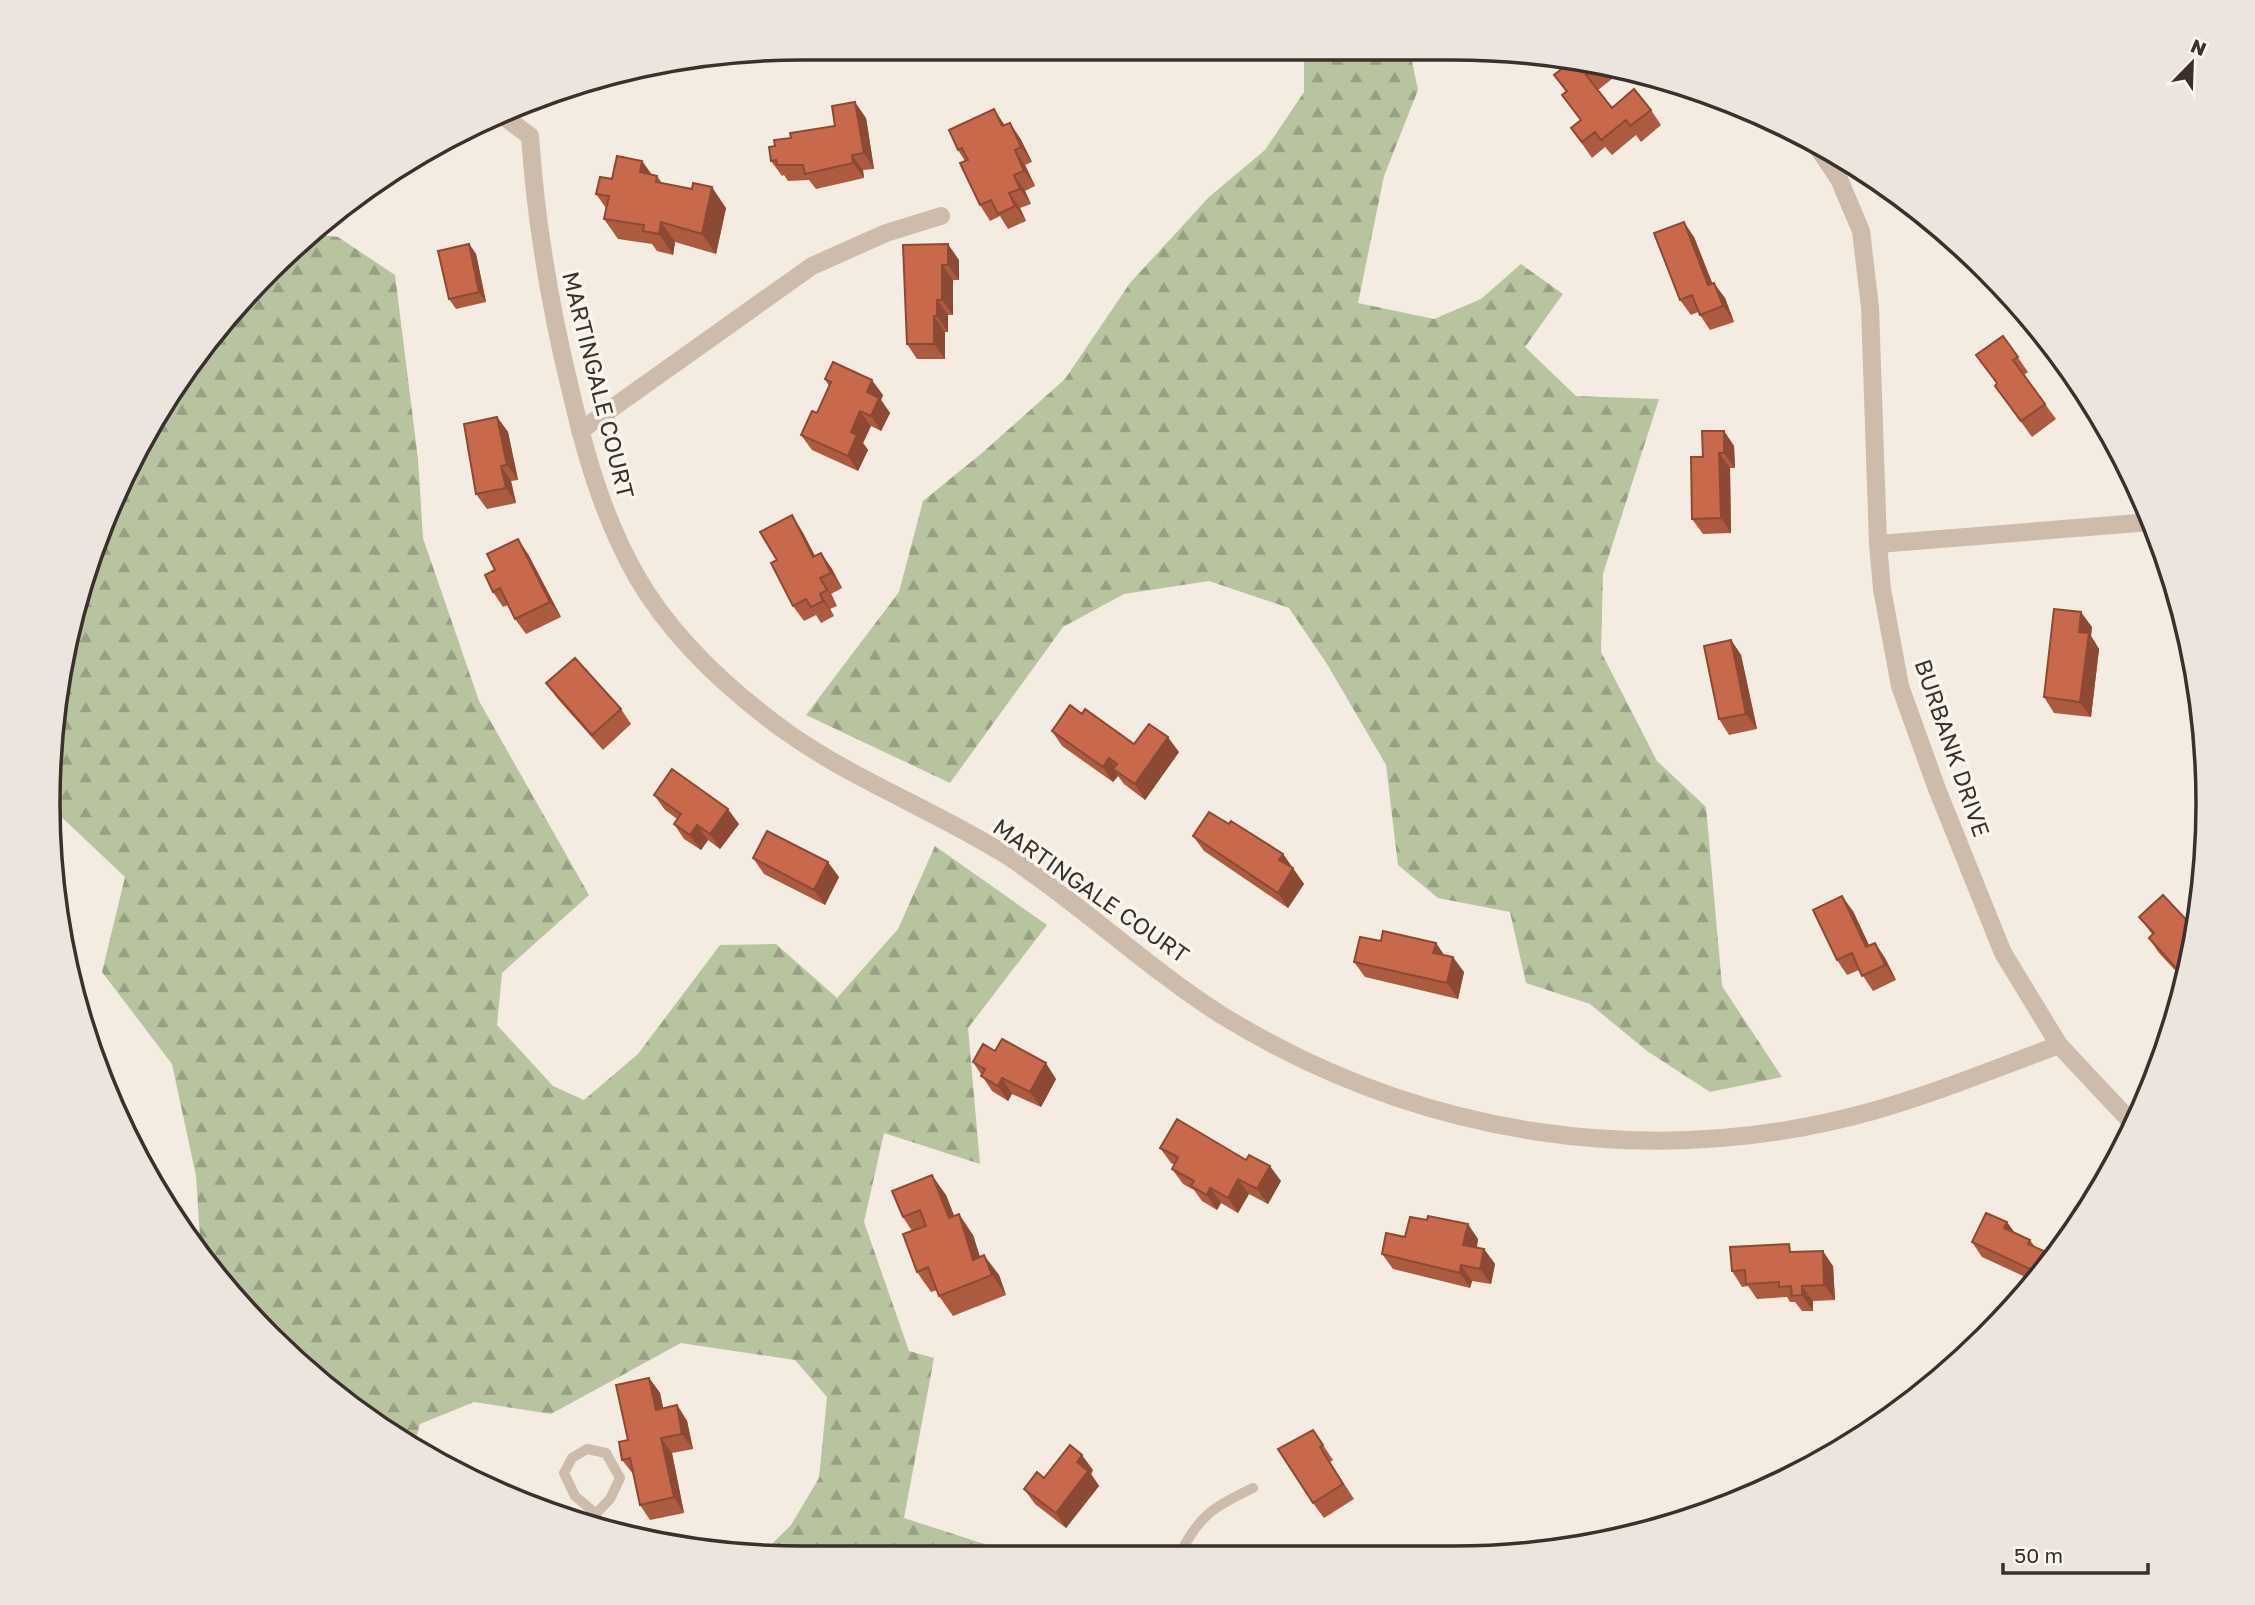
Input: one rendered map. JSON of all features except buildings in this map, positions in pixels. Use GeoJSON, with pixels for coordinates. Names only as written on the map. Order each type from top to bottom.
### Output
{"type":"FeatureCollection","features":[{"type":"Feature","properties":{"kind":"street","name":"MARTINGALE COURT"},"geometry":{"type":"LineString","coordinates":[[509,120],[530,136],[535,212],[552,316],[580,431],[604,513],[640,582],[691,648],[746,701],[795,738],[1006,856],[1218,1012],[1283,1051],[1348,1081],[1446,1115],[1517,1130],[1601,1139],[1680,1140],[1774,1131],[1867,1113],[1932,1093],[2059,1045]]}},
{"type":"Feature","properties":{"kind":"street","name":"BURBANK DRIVE"},"geometry":{"type":"LineString","coordinates":[[1827,161],[1839,179],[1861,231],[1870,307],[1878,544],[1882,589],[1900,686],[1937,789],[2003,953],[2059,1045],[2126,1116]]}},
{"type":"Feature","properties":{"kind":"street"},"geometry":{"type":"LineString","coordinates":[[580,431],[812,266],[886,233],[942,216]]}},
{"type":"Feature","properties":{"kind":"street"},"geometry":{"type":"LineString","coordinates":[[1878,544],[2141,523]]}},
{"type":"Feature","properties":{"kind":"lane"},"geometry":{"type":"LineString","coordinates":[[592,1515],[610,1499],[620,1478],[606,1453],[587,1449],[572,1458],[564,1473],[575,1496],[594,1512]]}},
{"type":"Feature","properties":{"kind":"lane"},"geometry":{"type":"LineString","coordinates":[[1184,1546],[1194,1525],[1217,1505],[1253,1488]]}},
{"type":"Feature","properties":{"kind":"green space"},"geometry":{"type":"Polygon","coordinates":[[[1304,60],[1412,60],[1418,90],[1384,176],[1358,303],[1434,319],[1481,299],[1521,264],[1563,294],[1525,347],[1576,396],[1659,399],[1603,574],[1601,652],[1657,761],[1706,807],[1722,986],[1782,1077],[1710,1092],[1647,1051],[1590,1004],[1526,983],[1510,912],[1438,898],[1398,865],[1386,765],[1327,664],[1289,608],[1209,581],[1124,594],[1063,627],[950,783],[806,715],[899,592],[923,501],[1065,379],[1130,283],[1209,197],[1265,150],[1304,92],[1304,60]]]}},
{"type":"Feature","properties":{"kind":"green space"},"geometry":{"type":"Polygon","coordinates":[[[324,235],[338,237],[395,275],[418,459],[423,538],[479,701],[589,895],[502,973],[497,1025],[553,1086],[584,1100],[638,1054],[720,945],[776,944],[837,998],[898,929],[935,846],[1047,925],[968,1028],[980,1164],[884,1133],[864,1222],[909,1351],[934,1358],[904,1518],[991,1546],[771,1545],[791,1525],[819,1478],[827,1397],[795,1360],[681,1343],[551,1414],[474,1402],[420,1424],[417,1437],[350,1392],[277,1328],[200,1236],[196,1176],[172,1064],[102,972],[125,877],[60,816],[61,754],[66,706],[85,610],[99,564],[136,474],[159,431],[213,350],[277,277],[313,244],[324,235]]]}}]}
